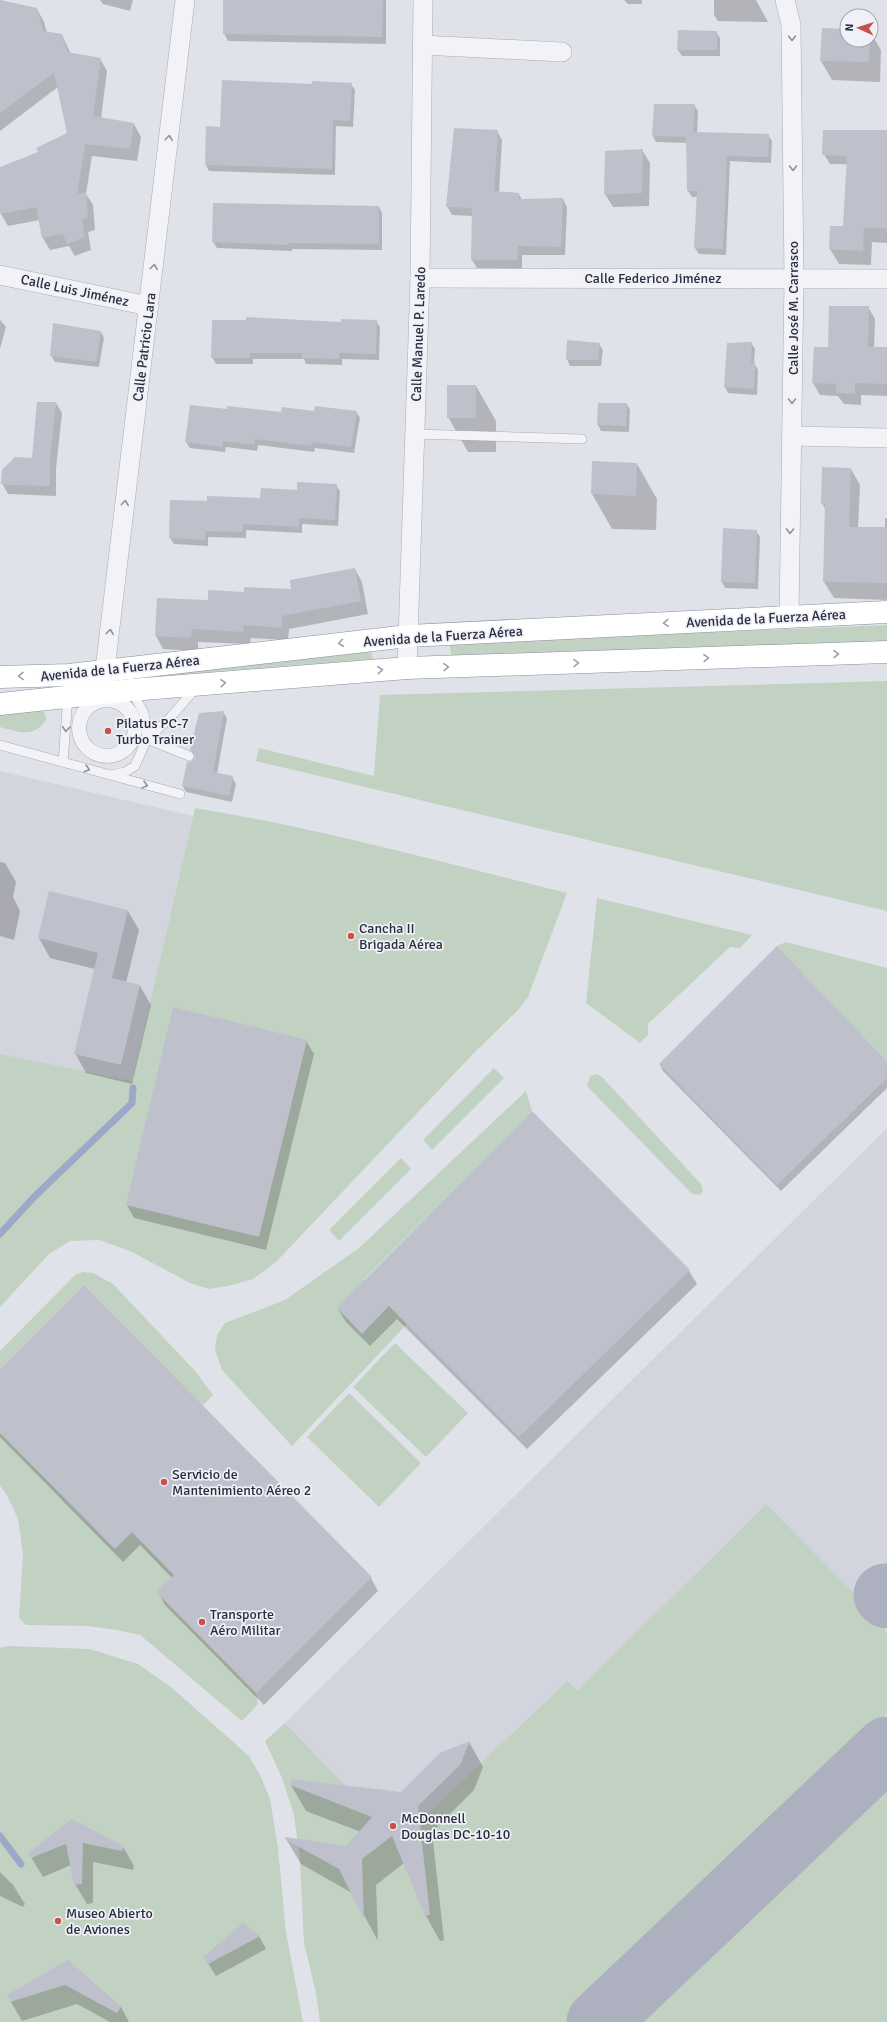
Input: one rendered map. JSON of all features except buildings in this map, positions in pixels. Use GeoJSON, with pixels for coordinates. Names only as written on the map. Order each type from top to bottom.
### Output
{"type":"FeatureCollection","features":[{"type":"Feature","properties":{"kind":"highway","name":"Avenida de la Fuerza Aérea"},"geometry":{"type":"LineString","coordinates":[[0,677],[69,686],[102,693],[124,683],[408,636],[887,612]]}},
{"type":"Feature","properties":{"kind":"highway","name":"Avenida de la Fuerza Aérea"},"geometry":{"type":"LineString","coordinates":[[0,704],[69,686],[124,683],[198,685],[407,668],[887,652]]}},
{"type":"Feature","properties":{"kind":"street","name":"Calle Patricio Lara"},"geometry":{"type":"LineString","coordinates":[[124,683],[149,306],[185,0]]}},
{"type":"Feature","properties":{"kind":"street","name":"Calle Manuel P. Laredo"},"geometry":{"type":"LineString","coordinates":[[407,668],[420,278],[423,0]]}},
{"type":"Feature","properties":{"kind":"street","name":"Calle José M. Carrasco"},"geometry":{"type":"LineString","coordinates":[[785,0],[792,25],[794,278],[789,617]]}},
{"type":"Feature","properties":{"kind":"street"},"geometry":{"type":"LineString","coordinates":[[422,45],[562,52]]}},
{"type":"Feature","properties":{"kind":"street","name":"Calle Luis Jiménez"},"geometry":{"type":"LineString","coordinates":[[0,274],[149,306]]}},
{"type":"Feature","properties":{"kind":"street","name":"Calle Federico Jiménez"},"geometry":{"type":"LineString","coordinates":[[420,278],[887,279]]}},
{"type":"Feature","properties":{"kind":"street"},"geometry":{"type":"LineString","coordinates":[[792,436],[887,438]]}},
{"type":"Feature","properties":{"kind":"street"},"geometry":{"type":"LineString","coordinates":[[124,683],[134,720],[135,730],[133,739],[122,752],[113,756],[96,754],[82,742],[78,725],[81,715],[87,707],[94,703],[118,702],[124,683]]}},
{"type":"Feature","properties":{"kind":"lane"},"geometry":{"type":"LineString","coordinates":[[414,434],[582,439]]}},
{"type":"Feature","properties":{"kind":"lane"},"geometry":{"type":"LineString","coordinates":[[124,683],[144,713],[147,738]]}},
{"type":"Feature","properties":{"kind":"lane"},"geometry":{"type":"LineString","coordinates":[[110,775],[125,772],[135,766],[147,738],[169,718],[198,685]]}},
{"type":"Feature","properties":{"kind":"lane"},"geometry":{"type":"LineString","coordinates":[[63,762],[69,686]]}},
{"type":"Feature","properties":{"kind":"lane"},"geometry":{"type":"LineString","coordinates":[[147,738],[189,756]]}},
{"type":"Feature","properties":{"kind":"lane"},"geometry":{"type":"LineString","coordinates":[[0,745],[180,794]]}},
{"type":"Feature","properties":{"kind":"shaded area"},"geometry":{"type":"Polygon","coordinates":[[[0,771],[193,816],[132,1082],[0,1054],[0,771]]]}},
{"type":"Feature","properties":{"kind":"shaded area"},"geometry":{"type":"Polygon","coordinates":[[[887,1128],[887,1593],[871,1610],[766,1504],[578,1690],[567,1681],[399,1841],[285,1723],[887,1128]]]}},
{"type":"Feature","properties":{"kind":"green space"},"geometry":{"type":"Polygon","coordinates":[[[887,625],[887,641],[451,657],[450,643],[887,625]]]}},
{"type":"Feature","properties":{"kind":"green space"},"geometry":{"type":"Polygon","coordinates":[[[370,649],[373,659],[170,675],[370,649]]]}},
{"type":"Feature","properties":{"kind":"green space"},"geometry":{"type":"Polygon","coordinates":[[[887,681],[887,911],[256,761],[259,748],[374,776],[380,695],[887,681]]]}},
{"type":"Feature","properties":{"kind":"green space"},"geometry":{"type":"Polygon","coordinates":[[[41,710],[45,713],[46,720],[36,730],[31,732],[19,732],[0,727],[0,714],[41,710]]]}},
{"type":"Feature","properties":{"kind":"green space"},"geometry":{"type":"Polygon","coordinates":[[[195,808],[242,816],[335,836],[567,893],[528,997],[519,1009],[473,1054],[276,1262],[253,1279],[228,1286],[209,1289],[190,1283],[130,1251],[99,1240],[70,1241],[49,1254],[0,1307],[0,1054],[132,1081],[195,808]]]}},
{"type":"Feature","properties":{"kind":"green space"},"geometry":{"type":"Polygon","coordinates":[[[597,898],[752,935],[740,948],[730,947],[648,1024],[648,1035],[640,1043],[586,1003],[597,898]]]}},
{"type":"Feature","properties":{"kind":"green space"},"geometry":{"type":"Polygon","coordinates":[[[786,942],[887,968],[887,1061],[777,946],[786,942]]]}},
{"type":"Feature","properties":{"kind":"green space"},"geometry":{"type":"Polygon","coordinates":[[[494,1068],[504,1078],[432,1150],[423,1140],[494,1068]]]}},
{"type":"Feature","properties":{"kind":"green space"},"geometry":{"type":"Polygon","coordinates":[[[597,1074],[602,1077],[701,1184],[703,1191],[699,1195],[692,1194],[587,1086],[590,1076],[597,1074]]]}},
{"type":"Feature","properties":{"kind":"green space"},"geometry":{"type":"Polygon","coordinates":[[[526,1091],[532,1111],[364,1280],[407,1324],[292,1446],[222,1370],[215,1350],[217,1335],[225,1323],[285,1300],[359,1248],[526,1091]]]}},
{"type":"Feature","properties":{"kind":"green space"},"geometry":{"type":"Polygon","coordinates":[[[401,1158],[411,1169],[339,1241],[329,1230],[401,1158]]]}},
{"type":"Feature","properties":{"kind":"green space"},"geometry":{"type":"Polygon","coordinates":[[[83,1272],[93,1273],[113,1284],[196,1372],[213,1395],[202,1406],[84,1285],[0,1369],[0,1351],[75,1275],[83,1272]]]}},
{"type":"Feature","properties":{"kind":"green space"},"geometry":{"type":"Polygon","coordinates":[[[395,1343],[468,1413],[426,1457],[353,1387],[395,1343]]]}},
{"type":"Feature","properties":{"kind":"green space"},"geometry":{"type":"Polygon","coordinates":[[[349,1393],[421,1463],[379,1507],[307,1437],[349,1393]]]}},
{"type":"Feature","properties":{"kind":"green space"},"geometry":{"type":"Polygon","coordinates":[[[0,1433],[115,1549],[132,1532],[174,1575],[157,1592],[256,1693],[258,1704],[242,1721],[140,1635],[88,1626],[26,1625],[19,1618],[23,1554],[18,1519],[7,1495],[0,1486],[0,1433]]]}},
{"type":"Feature","properties":{"kind":"green space"},"geometry":{"type":"Polygon","coordinates":[[[766,1504],[871,1610],[887,1632],[887,1714],[567,2022],[320,2022],[316,1993],[304,1943],[300,1860],[294,1815],[282,1778],[265,1741],[285,1723],[399,1841],[567,1681],[578,1690],[766,1504]]]}},
{"type":"Feature","properties":{"kind":"green space"},"geometry":{"type":"Polygon","coordinates":[[[8,1646],[90,1649],[138,1664],[171,1687],[249,1756],[261,1777],[270,1799],[278,1848],[286,1932],[303,2022],[0,2022],[0,1648],[8,1646]]]}},
{"type":"Feature","properties":{"kind":"green space"},"geometry":{"type":"Polygon","coordinates":[[[887,1778],[887,2022],[631,2022],[887,1778]]]}},
{"type":"Feature","properties":{"kind":"waterway"},"geometry":{"type":"LineString","coordinates":[[0,1234],[34,1197],[132,1103],[133,1088]]}},
{"type":"Feature","properties":{"kind":"waterway"},"geometry":{"type":"LineString","coordinates":[[0,1836],[21,1864]]}},
{"type":"Feature","properties":{"kind":"taxiway"},"geometry":{"type":"LineString","coordinates":[[598,2022],[887,1748]]}},
{"type":"Feature","properties":{"kind":"place","name":"Pilatus PC-7 Turbo Trainer"},"geometry":{"type":"Point","coordinates":[108,731]}},
{"type":"Feature","properties":{"kind":"place","name":"Cancha II Brigada Aérea"},"geometry":{"type":"Point","coordinates":[351,936]}},
{"type":"Feature","properties":{"kind":"place","name":"Servicio de Mantenimiento Aéreo 2"},"geometry":{"type":"Point","coordinates":[164,1482]}},
{"type":"Feature","properties":{"kind":"place","name":"Transporte Aéro Militar"},"geometry":{"type":"Point","coordinates":[202,1622]}},
{"type":"Feature","properties":{"kind":"place","name":"McDonnell Douglas DC-10-10"},"geometry":{"type":"Point","coordinates":[393,1826]}},
{"type":"Feature","properties":{"kind":"place","name":"Museo Abierto de Aviones"},"geometry":{"type":"Point","coordinates":[58,1921]}}]}
